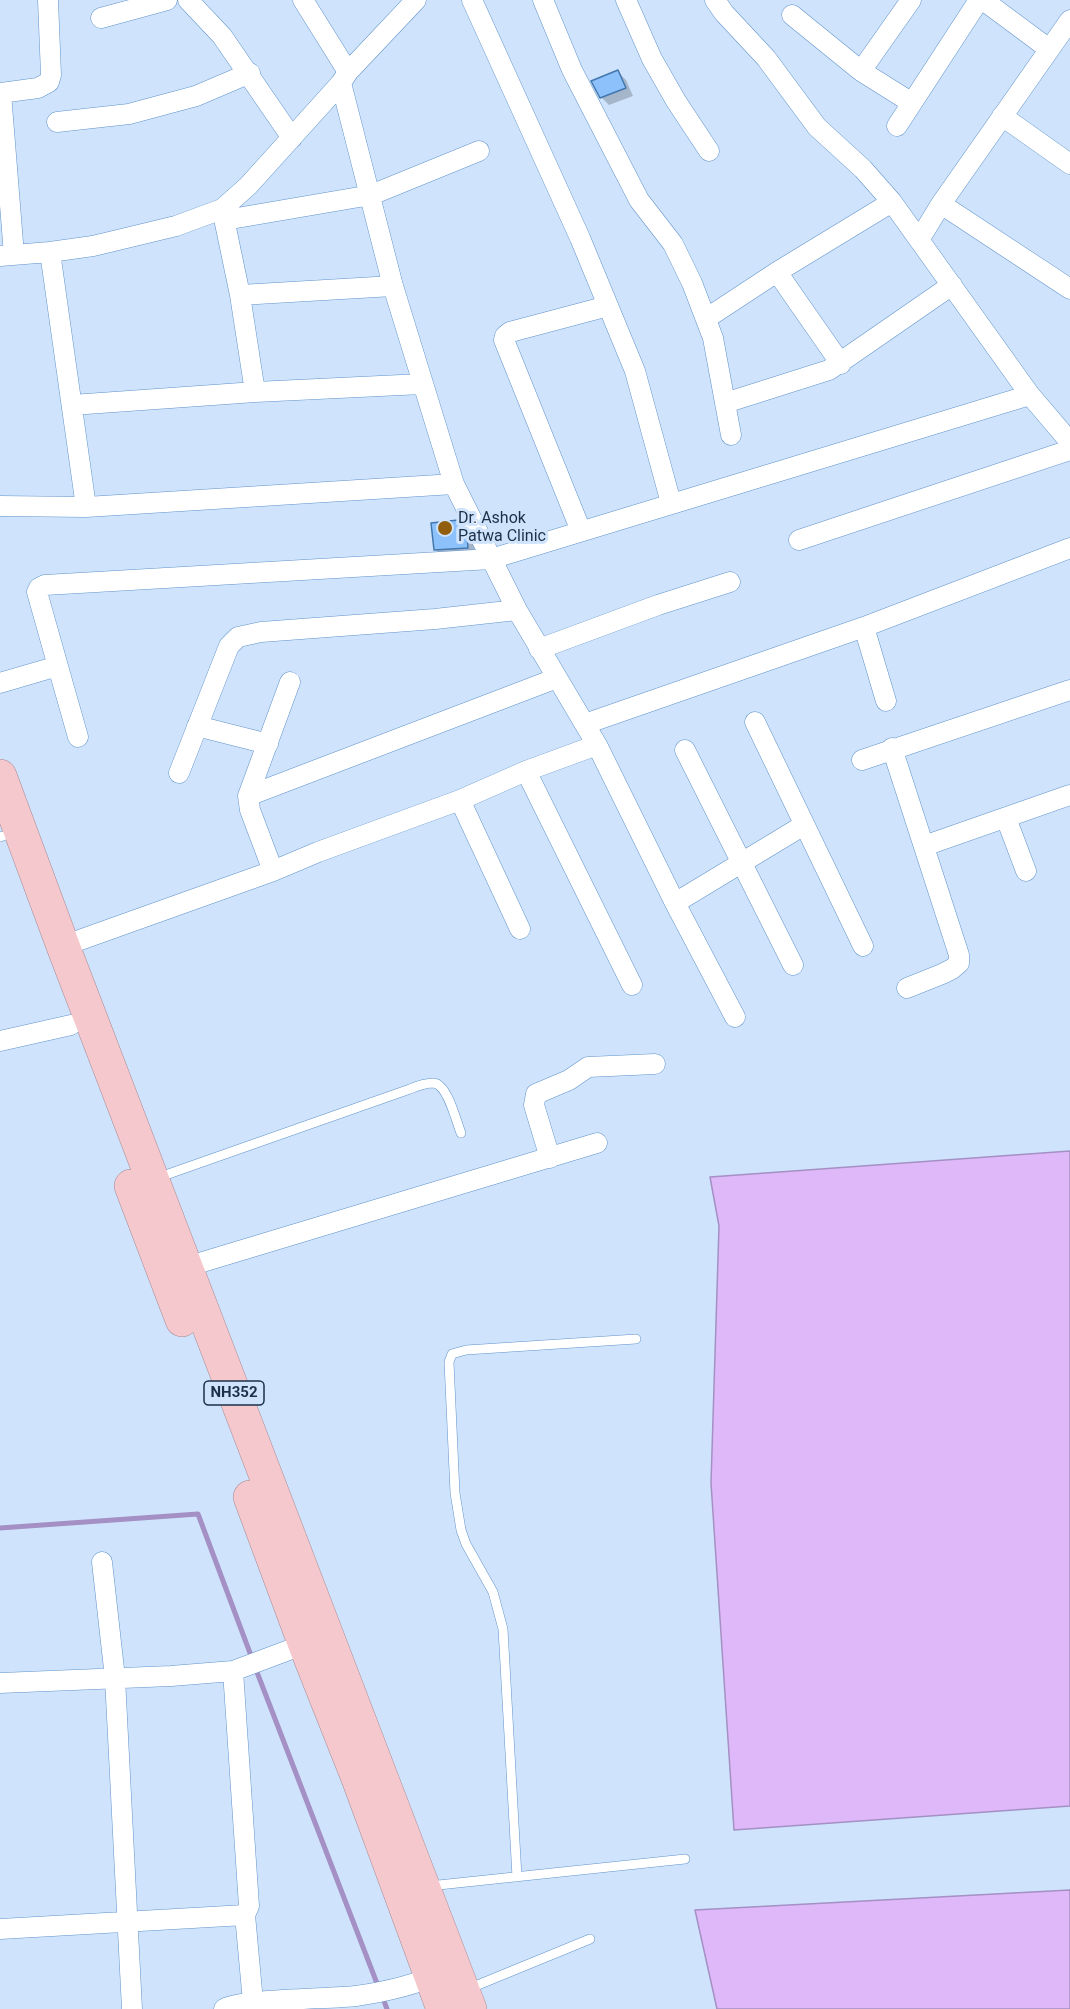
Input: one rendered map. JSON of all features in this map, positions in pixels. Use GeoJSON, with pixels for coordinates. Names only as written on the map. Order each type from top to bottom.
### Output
{"type":"FeatureCollection","features":[{"type":"Feature","properties":{"kind":"highway","name":"NH352"},"geometry":{"type":"LineString","coordinates":[[0,776],[152,1179],[175,1260]]}},
{"type":"Feature","properties":{"kind":"highway","name":"NH352"},"geometry":{"type":"LineString","coordinates":[[1,834],[71,1025],[175,1260],[316,1640],[423,1887],[452,1991]]}},
{"type":"Feature","properties":{"kind":"highway","name":"NH352"},"geometry":{"type":"LineString","coordinates":[[316,1640],[359,1781],[452,1991]]}},
{"type":"Feature","properties":{"kind":"street"},"geometry":{"type":"LineString","coordinates":[[48,0],[51,75],[49,82],[38,88],[1,93],[7,256],[93,246],[224,214],[371,195],[479,151]]}},
{"type":"Feature","properties":{"kind":"street"},"geometry":{"type":"LineString","coordinates":[[102,18],[167,0]]}},
{"type":"Feature","properties":{"kind":"street"},"geometry":{"type":"LineString","coordinates":[[188,0],[222,36],[250,73],[292,138]]}},
{"type":"Feature","properties":{"kind":"street"},"geometry":{"type":"LineString","coordinates":[[303,0],[345,78],[393,286],[454,484],[517,610],[597,745],[675,903],[735,1017]]}},
{"type":"Feature","properties":{"kind":"street"},"geometry":{"type":"LineString","coordinates":[[224,214],[416,0]]}},
{"type":"Feature","properties":{"kind":"street"},"geometry":{"type":"LineString","coordinates":[[472,0],[580,238],[635,371],[671,503]]}},
{"type":"Feature","properties":{"kind":"street"},"geometry":{"type":"LineString","coordinates":[[543,0],[572,70],[628,180],[649,216],[673,244],[692,283],[707,318],[717,354],[730,435]]}},
{"type":"Feature","properties":{"kind":"street"},"geometry":{"type":"LineString","coordinates":[[626,0],[656,67],[709,151]]}},
{"type":"Feature","properties":{"kind":"street"},"geometry":{"type":"LineString","coordinates":[[861,71],[911,0]]}},
{"type":"Feature","properties":{"kind":"street"},"geometry":{"type":"LineString","coordinates":[[897,126],[981,0],[1049,49]]}},
{"type":"Feature","properties":{"kind":"street"},"geometry":{"type":"LineString","coordinates":[[725,4],[817,127],[863,169],[892,202],[1030,395],[1070,442]]}},
{"type":"Feature","properties":{"kind":"street"},"geometry":{"type":"LineString","coordinates":[[792,15],[861,71],[912,103]]}},
{"type":"Feature","properties":{"kind":"street"},"geometry":{"type":"LineString","coordinates":[[919,240],[941,204],[1070,20]]}},
{"type":"Feature","properties":{"kind":"street"},"geometry":{"type":"LineString","coordinates":[[57,122],[129,114],[195,96],[250,73]]}},
{"type":"Feature","properties":{"kind":"street"},"geometry":{"type":"LineString","coordinates":[[1002,117],[1070,164]]}},
{"type":"Feature","properties":{"kind":"street"},"geometry":{"type":"LineString","coordinates":[[707,318],[892,202]]}},
{"type":"Feature","properties":{"kind":"street"},"geometry":{"type":"LineString","coordinates":[[941,204],[1070,289]]}},
{"type":"Feature","properties":{"kind":"street"},"geometry":{"type":"LineString","coordinates":[[224,214],[240,295],[255,392]]}},
{"type":"Feature","properties":{"kind":"street"},"geometry":{"type":"LineString","coordinates":[[50,252],[86,507]]}},
{"type":"Feature","properties":{"kind":"street"},"geometry":{"type":"LineString","coordinates":[[777,272],[841,364]]}},
{"type":"Feature","properties":{"kind":"street"},"geometry":{"type":"LineString","coordinates":[[725,403],[814,376],[841,364],[952,285]]}},
{"type":"Feature","properties":{"kind":"street"},"geometry":{"type":"LineString","coordinates":[[240,295],[393,286]]}},
{"type":"Feature","properties":{"kind":"street"},"geometry":{"type":"LineString","coordinates":[[581,531],[504,340],[510,332],[608,306]]}},
{"type":"Feature","properties":{"kind":"street"},"geometry":{"type":"LineString","coordinates":[[72,405],[255,392],[422,384]]}},
{"type":"Feature","properties":{"kind":"street"},"geometry":{"type":"LineString","coordinates":[[78,737],[37,592],[45,585],[491,559],[1030,395]]}},
{"type":"Feature","properties":{"kind":"street"},"geometry":{"type":"LineString","coordinates":[[799,540],[1070,450]]}},
{"type":"Feature","properties":{"kind":"street"},"geometry":{"type":"LineString","coordinates":[[0,506],[86,507],[454,484]]}},
{"type":"Feature","properties":{"kind":"street"},"geometry":{"type":"LineString","coordinates":[[585,724],[864,627],[1070,548]]}},
{"type":"Feature","properties":{"kind":"street"},"geometry":{"type":"LineString","coordinates":[[539,649],[658,605],[730,582]]}},
{"type":"Feature","properties":{"kind":"street"},"geometry":{"type":"LineString","coordinates":[[179,773],[231,642],[243,635],[517,610]]}},
{"type":"Feature","properties":{"kind":"street"},"geometry":{"type":"LineString","coordinates":[[864,627],[886,701]]}},
{"type":"Feature","properties":{"kind":"street"},"geometry":{"type":"LineString","coordinates":[[0,683],[51,668],[57,663]]}},
{"type":"Feature","properties":{"kind":"street"},"geometry":{"type":"LineString","coordinates":[[248,796],[557,678]]}},
{"type":"Feature","properties":{"kind":"street"},"geometry":{"type":"LineString","coordinates":[[273,871],[248,805],[248,796],[290,682]]}},
{"type":"Feature","properties":{"kind":"street"},"geometry":{"type":"LineString","coordinates":[[862,759],[1070,690]]}},
{"type":"Feature","properties":{"kind":"street"},"geometry":{"type":"LineString","coordinates":[[755,723],[863,946]]}},
{"type":"Feature","properties":{"kind":"street"},"geometry":{"type":"LineString","coordinates":[[197,726],[268,744]]}},
{"type":"Feature","properties":{"kind":"street"},"geometry":{"type":"LineString","coordinates":[[63,946],[273,871],[597,745]]}},
{"type":"Feature","properties":{"kind":"street"},"geometry":{"type":"LineString","coordinates":[[892,748],[958,951],[959,963],[942,974],[907,988]]}},
{"type":"Feature","properties":{"kind":"street"},"geometry":{"type":"LineString","coordinates":[[685,750],[793,965]]}},
{"type":"Feature","properties":{"kind":"street"},"geometry":{"type":"LineString","coordinates":[[526,771],[632,985]]}},
{"type":"Feature","properties":{"kind":"street"},"geometry":{"type":"LineString","coordinates":[[924,846],[1070,795]]}},
{"type":"Feature","properties":{"kind":"street"},"geometry":{"type":"LineString","coordinates":[[460,800],[520,929]]}},
{"type":"Feature","properties":{"kind":"street"},"geometry":{"type":"LineString","coordinates":[[1006,818],[1026,871]]}},
{"type":"Feature","properties":{"kind":"street"},"geometry":{"type":"LineString","coordinates":[[675,903],[804,825]]}},
{"type":"Feature","properties":{"kind":"street"},"geometry":{"type":"LineString","coordinates":[[0,1041],[71,1025]]}},
{"type":"Feature","properties":{"kind":"street"},"geometry":{"type":"LineString","coordinates":[[550,1158],[534,1105],[536,1094],[568,1080],[588,1067],[655,1064]]}},
{"type":"Feature","properties":{"kind":"street"},"geometry":{"type":"LineString","coordinates":[[175,1260],[550,1158],[597,1143]]}},
{"type":"Feature","properties":{"kind":"street"},"geometry":{"type":"LineString","coordinates":[[102,1562],[115,1678],[132,2009]]}},
{"type":"Feature","properties":{"kind":"street"},"geometry":{"type":"LineString","coordinates":[[0,1683],[171,1676],[233,1671],[316,1640]]}},
{"type":"Feature","properties":{"kind":"street"},"geometry":{"type":"LineString","coordinates":[[233,1671],[249,1906],[245,1915],[253,2002]]}},
{"type":"Feature","properties":{"kind":"street"},"geometry":{"type":"LineString","coordinates":[[0,1929],[245,1915]]}},
{"type":"Feature","properties":{"kind":"street"},"geometry":{"type":"LineString","coordinates":[[224,2009],[230,2005],[253,2002],[308,2004],[357,1996],[452,1991]]}},
{"type":"Feature","properties":{"kind":"lane"},"geometry":{"type":"LineString","coordinates":[[152,1179],[427,1084],[438,1084],[445,1091],[460,1133]]}},
{"type":"Feature","properties":{"kind":"lane"},"geometry":{"type":"LineString","coordinates":[[517,1877],[503,1629],[493,1592],[466,1544],[461,1530],[455,1492],[449,1362],[452,1354],[466,1350],[636,1340]]}},
{"type":"Feature","properties":{"kind":"lane"},"geometry":{"type":"LineString","coordinates":[[423,1887],[685,1859]]}},
{"type":"Feature","properties":{"kind":"lane"},"geometry":{"type":"LineString","coordinates":[[452,1991],[590,1939]]}},
{"type":"Feature","properties":{"kind":"shaded area"},"geometry":{"type":"Polygon","coordinates":[[[1070,1151],[1070,1806],[734,1830],[711,1483],[719,1226],[710,1177],[1070,1151]]]}},
{"type":"Feature","properties":{"kind":"shaded area"},"geometry":{"type":"Polygon","coordinates":[[[1070,1890],[1070,2009],[717,2009],[695,1910],[1070,1890]]]}},
{"type":"Feature","properties":{"kind":"building"},"geometry":{"type":"Polygon","coordinates":[[[618,70],[626,88],[600,98],[591,81],[618,70]]]}},
{"type":"Feature","properties":{"kind":"building"},"geometry":{"type":"Polygon","coordinates":[[[458,520],[467,536],[468,548],[434,550],[431,523],[458,520]]]}},
{"type":"Feature","properties":{"kind":"waterway"},"geometry":{"type":"LineString","coordinates":[[0,1528],[198,1514],[250,1653]]}},
{"type":"Feature","properties":{"kind":"waterway"},"geometry":{"type":"LineString","coordinates":[[255,1667],[378,1986]]}},
{"type":"Feature","properties":{"kind":"waterway"},"geometry":{"type":"LineString","coordinates":[[384,2001],[387,2009]]}},
{"type":"Feature","properties":{"kind":"place","name":"Dr. Ashok Patwa Clinic"},"geometry":{"type":"Point","coordinates":[445,528]}}]}
